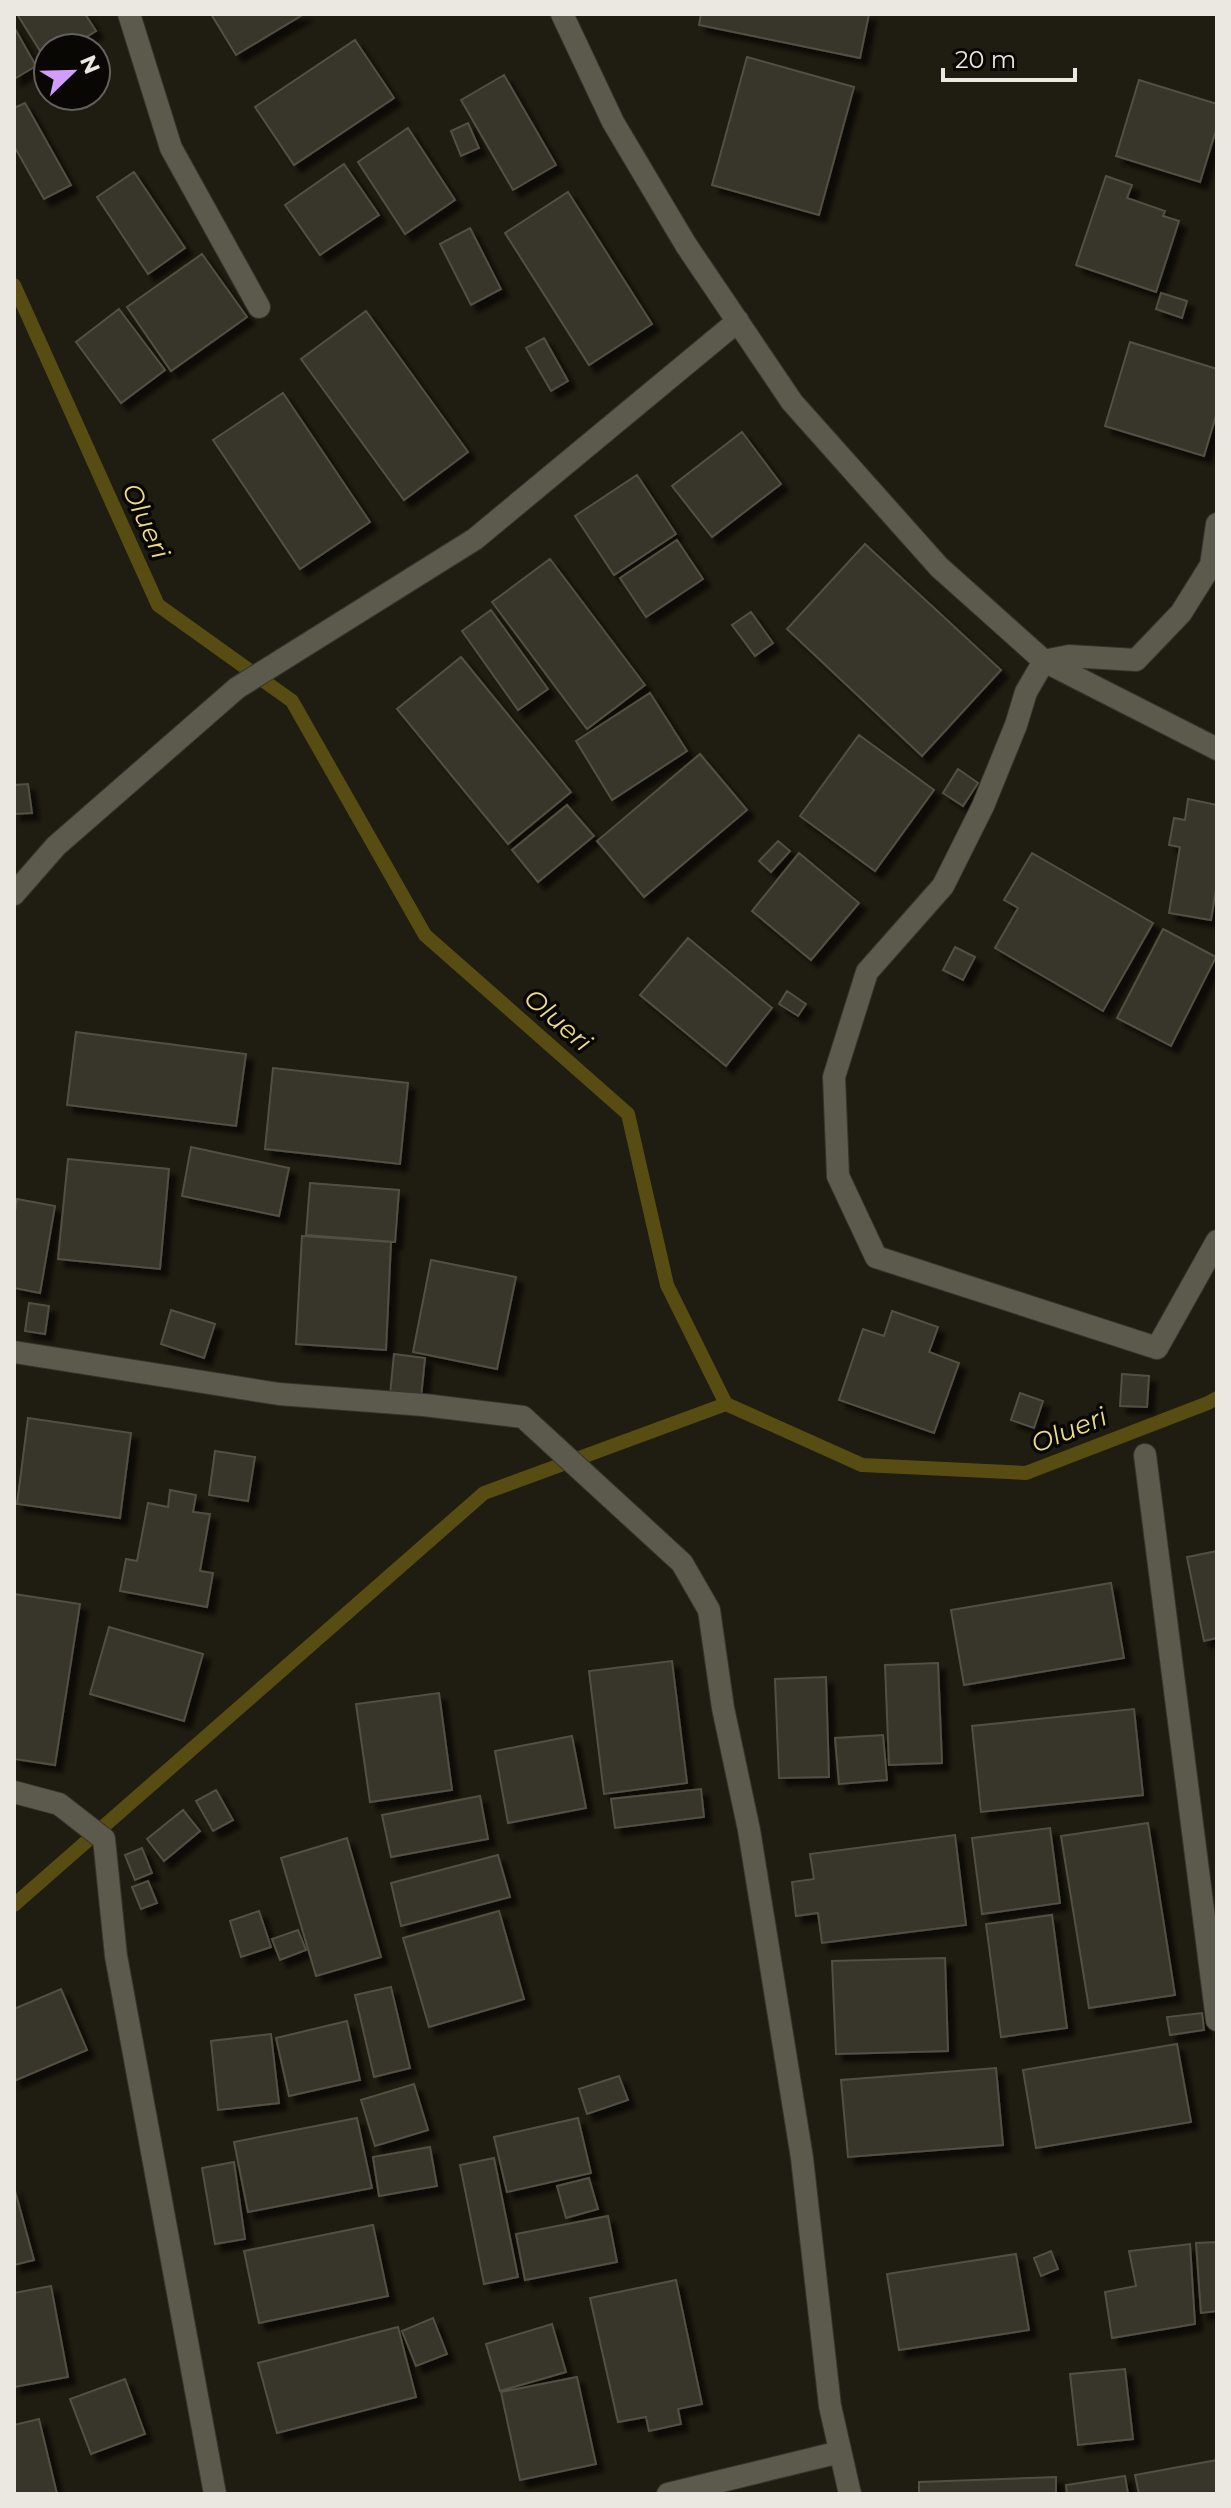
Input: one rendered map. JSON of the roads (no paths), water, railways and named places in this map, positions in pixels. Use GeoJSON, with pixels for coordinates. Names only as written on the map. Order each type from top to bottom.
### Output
{"type":"FeatureCollection","features":[{"type":"Feature","properties":{"kind":"street"},"geometry":{"type":"LineString","coordinates":[[129,14],[171,148],[259,307]]}},
{"type":"Feature","properties":{"kind":"street"},"geometry":{"type":"LineString","coordinates":[[562,14],[613,122],[686,245],[792,402],[939,567],[1044,661],[1217,749]]}},
{"type":"Feature","properties":{"kind":"street"},"geometry":{"type":"LineString","coordinates":[[14,894],[56,846],[237,688],[475,539],[738,321]]}},
{"type":"Feature","properties":{"kind":"street"},"geometry":{"type":"LineString","coordinates":[[1217,524],[1211,565],[1181,613],[1136,660],[1069,656],[1044,661],[1026,692],[983,806],[943,886],[867,972],[834,1077],[838,1176],[876,1257],[1157,1348],[1217,1241]]}},
{"type":"Feature","properties":{"kind":"street"},"geometry":{"type":"LineString","coordinates":[[14,1352],[279,1394],[424,1405],[523,1417],[682,1563],[709,1610],[723,1708],[749,1830],[802,2158],[830,2406],[850,2494]]}},
{"type":"Feature","properties":{"kind":"street"},"geometry":{"type":"LineString","coordinates":[[1145,1455],[1216,2008]]}},
{"type":"Feature","properties":{"kind":"street"},"geometry":{"type":"LineString","coordinates":[[14,1792],[59,1804],[104,1839],[116,1956],[215,2494]]}},
{"type":"Feature","properties":{"kind":"street"},"geometry":{"type":"LineString","coordinates":[[668,2494],[840,2452]]}},
{"type":"Feature","properties":{"kind":"waterway","name":"Olueri"},"geometry":{"type":"LineString","coordinates":[[14,285],[158,605],[292,701],[425,935],[628,1114],[667,1285],[726,1404],[862,1465],[1026,1473],[1217,1398]]}},
{"type":"Feature","properties":{"kind":"waterway"},"geometry":{"type":"LineString","coordinates":[[14,1905],[484,1493],[726,1404]]}}]}
